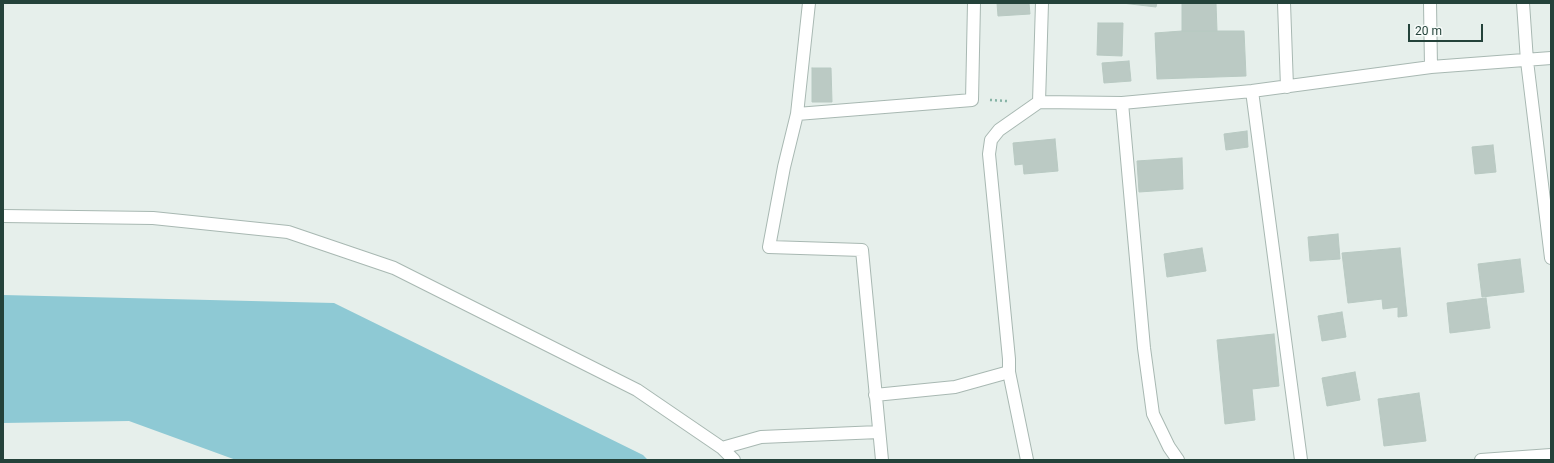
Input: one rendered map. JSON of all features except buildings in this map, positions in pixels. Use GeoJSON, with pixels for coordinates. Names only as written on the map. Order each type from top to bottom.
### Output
{"type":"FeatureCollection","features":[{"type":"Feature","properties":{"kind":"street"},"geometry":{"type":"LineString","coordinates":[[809,3],[797,114],[784,167],[769,247],[862,250],[882,460]]}},
{"type":"Feature","properties":{"kind":"street"},"geometry":{"type":"LineString","coordinates":[[797,114],[972,100],[974,3]]}},
{"type":"Feature","properties":{"kind":"street"},"geometry":{"type":"LineString","coordinates":[[1039,102],[1042,3]]}},
{"type":"Feature","properties":{"kind":"street"},"geometry":{"type":"LineString","coordinates":[[1284,3],[1287,87]]}},
{"type":"Feature","properties":{"kind":"street"},"geometry":{"type":"LineString","coordinates":[[1430,3],[1431,67]]}},
{"type":"Feature","properties":{"kind":"street"},"geometry":{"type":"LineString","coordinates":[[1523,3],[1526,61],[1551,258]]}},
{"type":"Feature","properties":{"kind":"street"},"geometry":{"type":"LineString","coordinates":[[1027,460],[1009,372],[989,154],[991,140],[999,130],[1039,102],[1122,103],[1287,87],[1431,67],[1551,58]]}},
{"type":"Feature","properties":{"kind":"street"},"geometry":{"type":"LineString","coordinates":[[1252,91],[1301,460]]}},
{"type":"Feature","properties":{"kind":"street"},"geometry":{"type":"LineString","coordinates":[[1122,103],[1144,348],[1153,414],[1169,446],[1178,460]]}},
{"type":"Feature","properties":{"kind":"street"},"geometry":{"type":"LineString","coordinates":[[3,216],[153,218],[288,232],[401,271],[637,390],[722,448],[734,460]]}},
{"type":"Feature","properties":{"kind":"street"},"geometry":{"type":"LineString","coordinates":[[876,395],[955,387],[1009,372]]}},
{"type":"Feature","properties":{"kind":"street"},"geometry":{"type":"LineString","coordinates":[[722,448],[761,437],[879,432]]}},
{"type":"Feature","properties":{"kind":"street"},"geometry":{"type":"LineString","coordinates":[[1481,460],[1551,455]]}},
{"type":"Feature","properties":{"kind":"water"},"geometry":{"type":"Polygon","coordinates":[[[3,295],[334,303],[643,455],[648,460],[236,460],[129,421],[3,423],[3,295]]]}}]}
